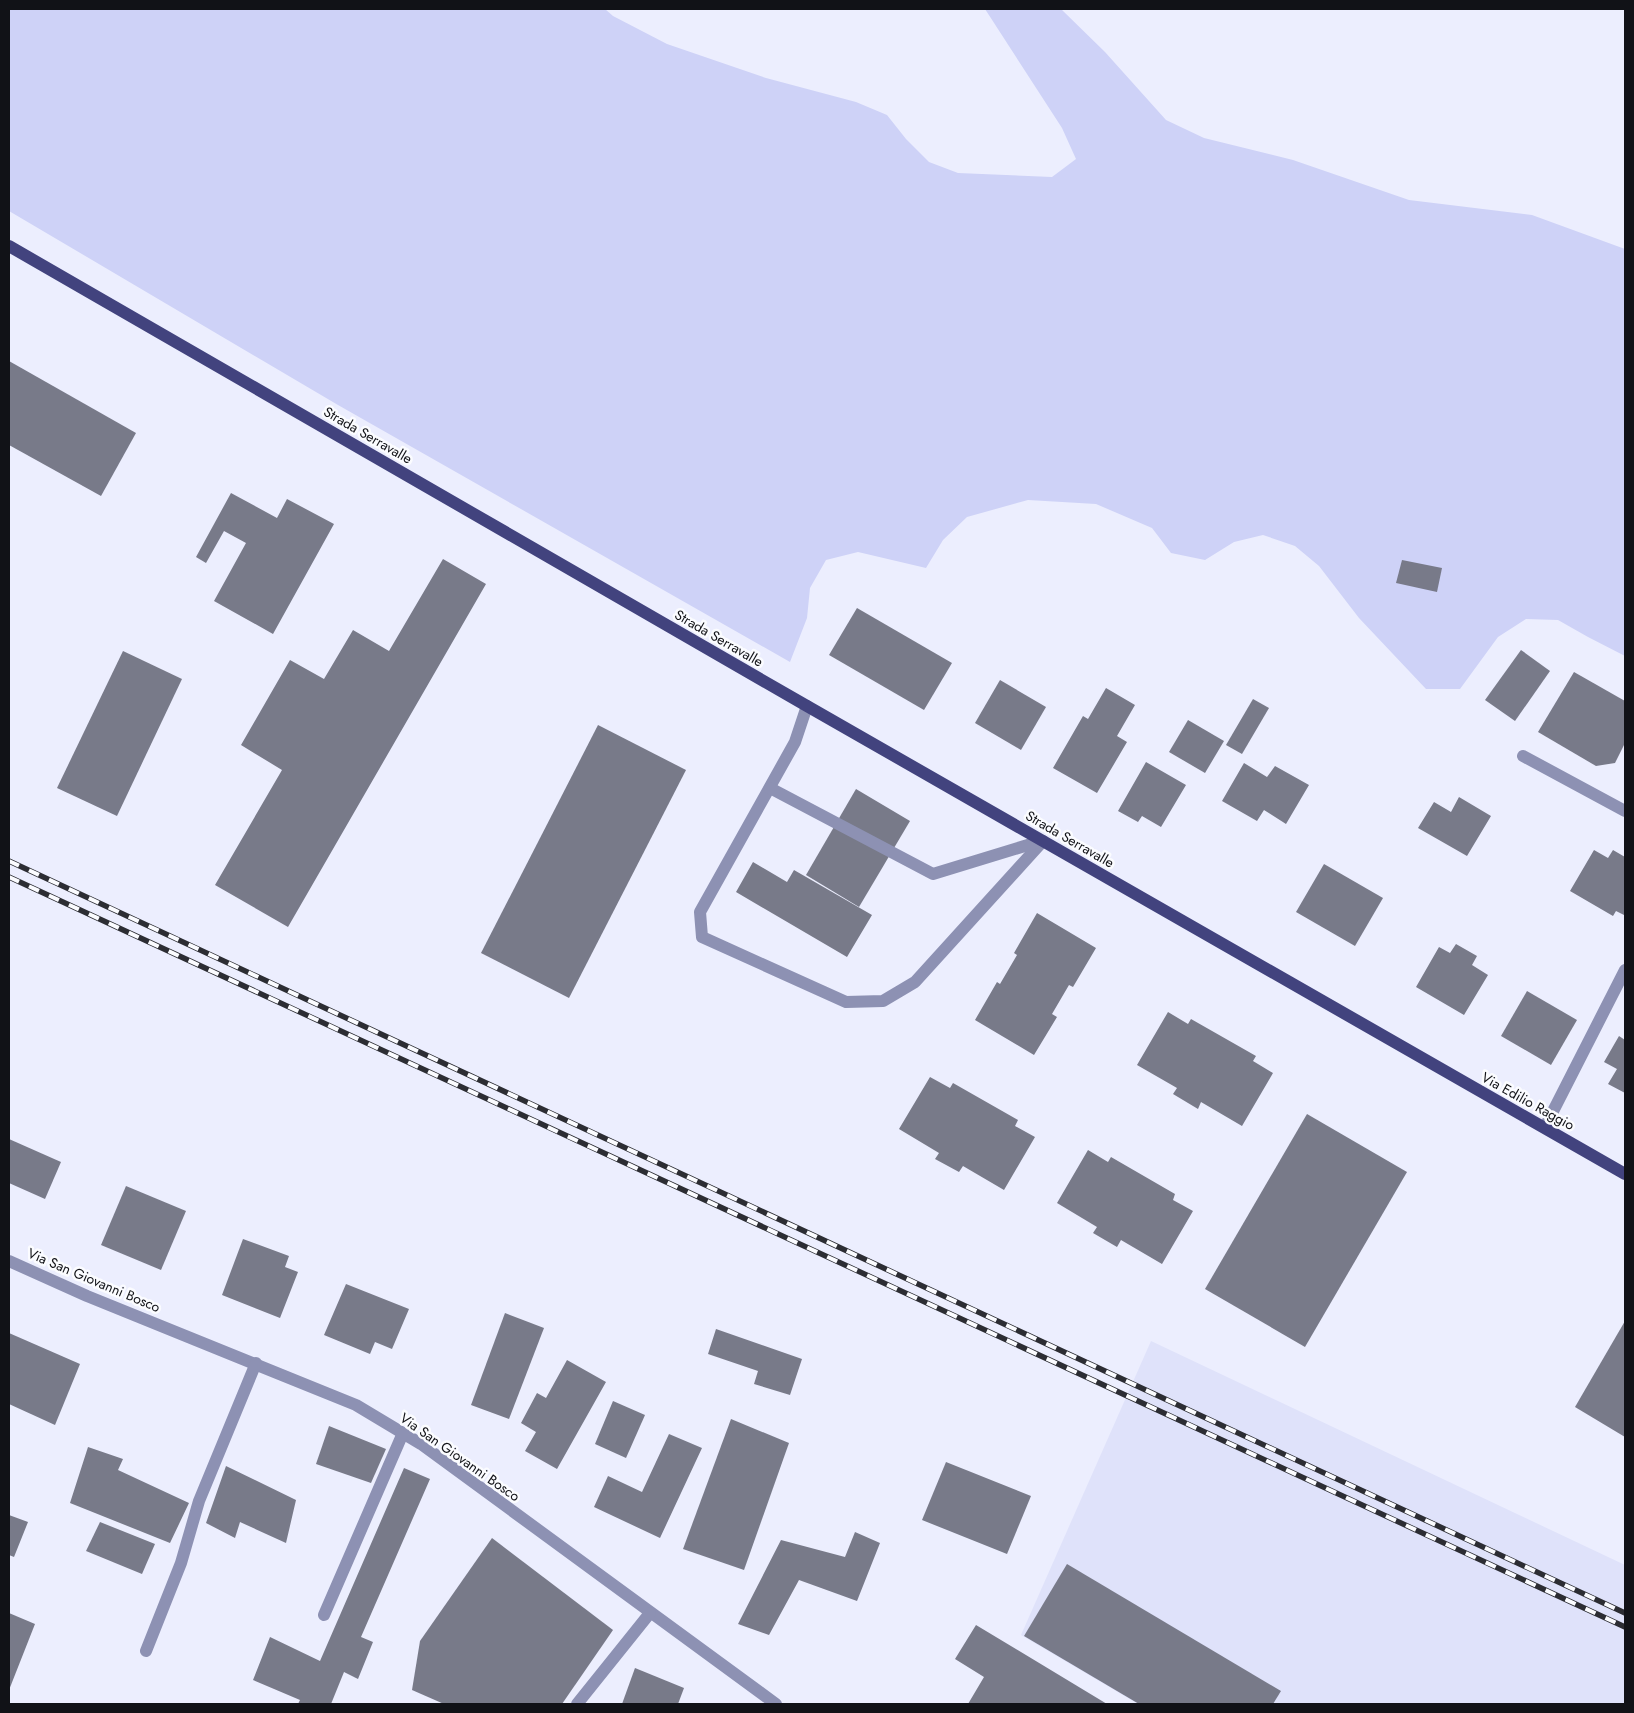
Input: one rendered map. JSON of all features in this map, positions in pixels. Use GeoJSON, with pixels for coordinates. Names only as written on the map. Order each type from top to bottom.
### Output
{"type":"FeatureCollection","features":[{"type":"Feature","properties":{"kind":"main road","name":"Strada Serravalle"},"geometry":{"type":"LineString","coordinates":[[9,246],[1415,1054]]}},
{"type":"Feature","properties":{"kind":"main road","name":"Via Edilio Raggio"},"geometry":{"type":"LineString","coordinates":[[1415,1054],[1625,1174]]}},
{"type":"Feature","properties":{"kind":"street"},"geometry":{"type":"LineString","coordinates":[[807,706],[796,742],[700,912],[702,936],[846,1002],[883,1000],[915,982],[1043,841]]}},
{"type":"Feature","properties":{"kind":"street"},"geometry":{"type":"LineString","coordinates":[[1523,756],[1625,811]]}},
{"type":"Feature","properties":{"kind":"street"},"geometry":{"type":"LineString","coordinates":[[770,788],[933,874],[1043,841]]}},
{"type":"Feature","properties":{"kind":"street"},"geometry":{"type":"LineString","coordinates":[[1545,1128],[1625,970]]}},
{"type":"Feature","properties":{"kind":"street","name":"Via San Giovanni Bosco"},"geometry":{"type":"LineString","coordinates":[[9,1261],[87,1296],[356,1405],[421,1444],[650,1614],[776,1704]]}},
{"type":"Feature","properties":{"kind":"street"},"geometry":{"type":"LineString","coordinates":[[146,1651],[181,1563],[199,1501],[256,1364]]}},
{"type":"Feature","properties":{"kind":"street"},"geometry":{"type":"LineString","coordinates":[[324,1615],[403,1433]]}},
{"type":"Feature","properties":{"kind":"street"},"geometry":{"type":"LineString","coordinates":[[577,1704],[650,1614]]}},
{"type":"Feature","properties":{"kind":"shaded area"},"geometry":{"type":"Polygon","coordinates":[[[9,9],[605,9],[613,16],[667,44],[766,78],[856,102],[887,115],[906,139],[929,162],[958,173],[1052,177],[1076,159],[1062,128],[985,9],[1061,9],[1105,52],[1166,120],[1204,138],[1293,160],[1409,200],[1532,215],[1625,249],[1625,656],[1558,620],[1526,619],[1498,637],[1460,689],[1426,689],[1359,618],[1319,566],[1295,546],[1263,535],[1234,542],[1205,560],[1171,553],[1152,528],[1096,504],[1028,500],[967,517],[943,540],[926,568],[858,552],[826,560],[810,588],[807,618],[790,662],[338,405],[9,211],[9,9]]]}},
{"type":"Feature","properties":{"kind":"shaded area"},"geometry":{"type":"Polygon","coordinates":[[[1151,1341],[1625,1565],[1625,1704],[1138,1704],[1021,1635],[1151,1341]]]}},
{"type":"Feature","properties":{"kind":"building"},"geometry":{"type":"Polygon","coordinates":[[[9,361],[136,433],[101,496],[9,445],[9,361]]]}},
{"type":"Feature","properties":{"kind":"building"},"geometry":{"type":"Polygon","coordinates":[[[231,493],[277,518],[287,499],[334,524],[273,634],[214,601],[246,543],[224,531],[206,563],[196,557],[231,493]]]}},
{"type":"Feature","properties":{"kind":"building"},"geometry":{"type":"Polygon","coordinates":[[[443,559],[486,584],[288,927],[215,885],[282,770],[241,745],[290,660],[324,679],[353,630],[389,651],[443,559]]]}},
{"type":"Feature","properties":{"kind":"building"},"geometry":{"type":"Polygon","coordinates":[[[1402,560],[1442,568],[1437,592],[1396,583],[1402,560]]]}},
{"type":"Feature","properties":{"kind":"building"},"geometry":{"type":"Polygon","coordinates":[[[857,608],[952,663],[924,710],[829,655],[857,608]]]}},
{"type":"Feature","properties":{"kind":"building"},"geometry":{"type":"Polygon","coordinates":[[[1521,650],[1550,671],[1515,721],[1485,700],[1521,650]]]}},
{"type":"Feature","properties":{"kind":"building"},"geometry":{"type":"Polygon","coordinates":[[[123,651],[182,679],[117,816],[57,788],[123,651]]]}},
{"type":"Feature","properties":{"kind":"building"},"geometry":{"type":"Polygon","coordinates":[[[1574,672],[1625,701],[1625,743],[1615,763],[1596,766],[1538,732],[1574,672]]]}},
{"type":"Feature","properties":{"kind":"building"},"geometry":{"type":"Polygon","coordinates":[[[1000,680],[1046,707],[1021,750],[975,723],[1000,680]]]}},
{"type":"Feature","properties":{"kind":"building"},"geometry":{"type":"Polygon","coordinates":[[[1106,688],[1135,705],[1117,736],[1127,742],[1097,793],[1053,768],[1083,716],[1088,719],[1106,688]]]}},
{"type":"Feature","properties":{"kind":"building"},"geometry":{"type":"Polygon","coordinates":[[[1253,699],[1269,708],[1242,754],[1226,745],[1253,699]]]}},
{"type":"Feature","properties":{"kind":"building"},"geometry":{"type":"Polygon","coordinates":[[[1188,720],[1224,741],[1205,773],[1169,752],[1188,720]]]}},
{"type":"Feature","properties":{"kind":"building"},"geometry":{"type":"Polygon","coordinates":[[[598,725],[686,770],[569,998],[481,953],[598,725]]]}},
{"type":"Feature","properties":{"kind":"building"},"geometry":{"type":"Polygon","coordinates":[[[1146,762],[1186,785],[1161,827],[1142,816],[1138,822],[1118,811],[1146,762]]]}},
{"type":"Feature","properties":{"kind":"building"},"geometry":{"type":"Polygon","coordinates":[[[1244,763],[1267,777],[1275,766],[1309,785],[1286,824],[1264,810],[1257,821],[1222,801],[1244,763]]]}},
{"type":"Feature","properties":{"kind":"building"},"geometry":{"type":"Polygon","coordinates":[[[856,789],[910,821],[859,907],[806,875],[856,789]]]}},
{"type":"Feature","properties":{"kind":"building"},"geometry":{"type":"Polygon","coordinates":[[[1459,797],[1491,816],[1467,856],[1418,828],[1434,802],[1451,812],[1459,797]]]}},
{"type":"Feature","properties":{"kind":"building"},"geometry":{"type":"Polygon","coordinates":[[[1594,850],[1608,858],[1613,850],[1625,857],[1624,915],[1616,911],[1613,916],[1570,891],[1594,850]]]}},
{"type":"Feature","properties":{"kind":"building"},"geometry":{"type":"Polygon","coordinates":[[[753,862],[787,882],[794,870],[872,915],[847,957],[736,892],[753,862]]]}},
{"type":"Feature","properties":{"kind":"building"},"geometry":{"type":"Polygon","coordinates":[[[1324,864],[1383,898],[1355,946],[1296,912],[1324,864]]]}},
{"type":"Feature","properties":{"kind":"building"},"geometry":{"type":"Polygon","coordinates":[[[1037,913],[1096,948],[1073,987],[1069,985],[1052,1014],[1057,1017],[1034,1055],[975,1020],[997,982],[1000,984],[1017,955],[1014,953],[1037,913]]]}},
{"type":"Feature","properties":{"kind":"building"},"geometry":{"type":"Polygon","coordinates":[[[1456,944],[1477,956],[1472,965],[1488,975],[1464,1015],[1416,987],[1439,947],[1450,953],[1456,944]]]}},
{"type":"Feature","properties":{"kind":"building"},"geometry":{"type":"Polygon","coordinates":[[[1527,991],[1577,1020],[1551,1065],[1501,1036],[1527,991]]]}},
{"type":"Feature","properties":{"kind":"building"},"geometry":{"type":"Polygon","coordinates":[[[1168,1012],[1188,1024],[1191,1019],[1256,1056],[1253,1061],[1273,1073],[1242,1126],[1201,1102],[1198,1109],[1173,1094],[1177,1088],[1137,1065],[1168,1012]]]}},
{"type":"Feature","properties":{"kind":"building"},"geometry":{"type":"Polygon","coordinates":[[[1619,1036],[1625,1040],[1625,1093],[1608,1084],[1617,1069],[1604,1062],[1619,1036]]]}},
{"type":"Feature","properties":{"kind":"building"},"geometry":{"type":"Polygon","coordinates":[[[930,1077],[950,1088],[953,1083],[1018,1120],[1015,1126],[1035,1137],[1004,1190],[963,1166],[959,1172],[935,1159],[939,1153],[899,1129],[930,1077]]]}},
{"type":"Feature","properties":{"kind":"building"},"geometry":{"type":"Polygon","coordinates":[[[1307,1114],[1407,1172],[1305,1347],[1205,1289],[1307,1114]]]}},
{"type":"Feature","properties":{"kind":"building"},"geometry":{"type":"Polygon","coordinates":[[[9,1139],[61,1162],[45,1199],[9,1183],[9,1139]]]}},
{"type":"Feature","properties":{"kind":"building"},"geometry":{"type":"Polygon","coordinates":[[[1088,1150],[1108,1162],[1111,1157],[1175,1194],[1173,1200],[1193,1211],[1162,1264],[1121,1240],[1117,1247],[1093,1233],[1097,1227],[1057,1203],[1088,1150]]]}},
{"type":"Feature","properties":{"kind":"building"},"geometry":{"type":"Polygon","coordinates":[[[126,1186],[186,1211],[161,1270],[101,1245],[126,1186]]]}},
{"type":"Feature","properties":{"kind":"building"},"geometry":{"type":"Polygon","coordinates":[[[243,1239],[289,1256],[285,1267],[298,1272],[280,1318],[222,1295],[243,1239]]]}},
{"type":"Feature","properties":{"kind":"building"},"geometry":{"type":"Polygon","coordinates":[[[346,1284],[409,1309],[392,1349],[375,1342],[370,1354],[324,1335],[346,1284]]]}},
{"type":"Feature","properties":{"kind":"building"},"geometry":{"type":"Polygon","coordinates":[[[505,1313],[544,1328],[509,1419],[471,1405],[505,1313]]]}},
{"type":"Feature","properties":{"kind":"building"},"geometry":{"type":"Polygon","coordinates":[[[1625,1321],[1625,1437],[1575,1407],[1625,1321]]]}},
{"type":"Feature","properties":{"kind":"building"},"geometry":{"type":"Polygon","coordinates":[[[716,1329],[802,1359],[790,1395],[754,1384],[758,1371],[708,1354],[716,1329]]]}},
{"type":"Feature","properties":{"kind":"building"},"geometry":{"type":"Polygon","coordinates":[[[9,1333],[80,1364],[55,1425],[9,1404],[9,1333]]]}},
{"type":"Feature","properties":{"kind":"building"},"geometry":{"type":"Polygon","coordinates":[[[567,1360],[606,1382],[557,1469],[525,1451],[536,1432],[521,1423],[537,1393],[546,1398],[567,1360]]]}},
{"type":"Feature","properties":{"kind":"building"},"geometry":{"type":"Polygon","coordinates":[[[613,1401],[645,1415],[626,1458],[595,1444],[613,1401]]]}},
{"type":"Feature","properties":{"kind":"building"},"geometry":{"type":"Polygon","coordinates":[[[731,1419],[789,1443],[744,1570],[683,1549],[731,1419]]]}},
{"type":"Feature","properties":{"kind":"building"},"geometry":{"type":"Polygon","coordinates":[[[329,1426],[386,1449],[371,1483],[316,1464],[329,1426]]]}},
{"type":"Feature","properties":{"kind":"building"},"geometry":{"type":"Polygon","coordinates":[[[669,1434],[702,1448],[660,1538],[594,1507],[608,1476],[642,1492],[669,1434]]]}},
{"type":"Feature","properties":{"kind":"building"},"geometry":{"type":"Polygon","coordinates":[[[88,1447],[123,1459],[118,1470],[189,1503],[170,1543],[70,1503],[88,1447]]]}},
{"type":"Feature","properties":{"kind":"building"},"geometry":{"type":"Polygon","coordinates":[[[946,1462],[1031,1496],[1007,1554],[922,1520],[946,1462]]]}},
{"type":"Feature","properties":{"kind":"building"},"geometry":{"type":"Polygon","coordinates":[[[226,1466],[296,1500],[286,1543],[240,1522],[235,1538],[206,1523],[226,1466]]]}},
{"type":"Feature","properties":{"kind":"building"},"geometry":{"type":"Polygon","coordinates":[[[404,1468],[430,1479],[361,1637],[373,1642],[358,1679],[344,1672],[331,1704],[298,1704],[300,1700],[253,1680],[270,1637],[320,1661],[404,1468]]]}},
{"type":"Feature","properties":{"kind":"building"},"geometry":{"type":"Polygon","coordinates":[[[9,1515],[28,1522],[14,1557],[9,1555],[9,1515]]]}},
{"type":"Feature","properties":{"kind":"building"},"geometry":{"type":"Polygon","coordinates":[[[100,1522],[155,1544],[142,1574],[86,1551],[100,1522]]]}},
{"type":"Feature","properties":{"kind":"building"},"geometry":{"type":"Polygon","coordinates":[[[855,1532],[880,1543],[857,1601],[799,1580],[769,1635],[738,1624],[781,1540],[845,1557],[855,1532]]]}},
{"type":"Feature","properties":{"kind":"building"},"geometry":{"type":"Polygon","coordinates":[[[492,1538],[613,1630],[562,1704],[444,1704],[412,1690],[420,1641],[492,1538]]]}},
{"type":"Feature","properties":{"kind":"building"},"geometry":{"type":"Polygon","coordinates":[[[1067,1564],[1281,1691],[1273,1704],[1139,1704],[1024,1636],[1067,1564]]]}},
{"type":"Feature","properties":{"kind":"building"},"geometry":{"type":"Polygon","coordinates":[[[9,1613],[35,1624],[9,1690],[9,1613]]]}},
{"type":"Feature","properties":{"kind":"building"},"geometry":{"type":"Polygon","coordinates":[[[976,1625],[1107,1704],[968,1704],[984,1677],[955,1659],[976,1625]]]}},
{"type":"Feature","properties":{"kind":"building"},"geometry":{"type":"Polygon","coordinates":[[[635,1668],[684,1688],[678,1704],[622,1704],[635,1668]]]}},
{"type":"Feature","properties":{"kind":"railway"},"geometry":{"type":"LineString","coordinates":[[9,861],[1625,1613]]}},
{"type":"Feature","properties":{"kind":"railway"},"geometry":{"type":"LineString","coordinates":[[9,877],[1625,1627]]}}]}
